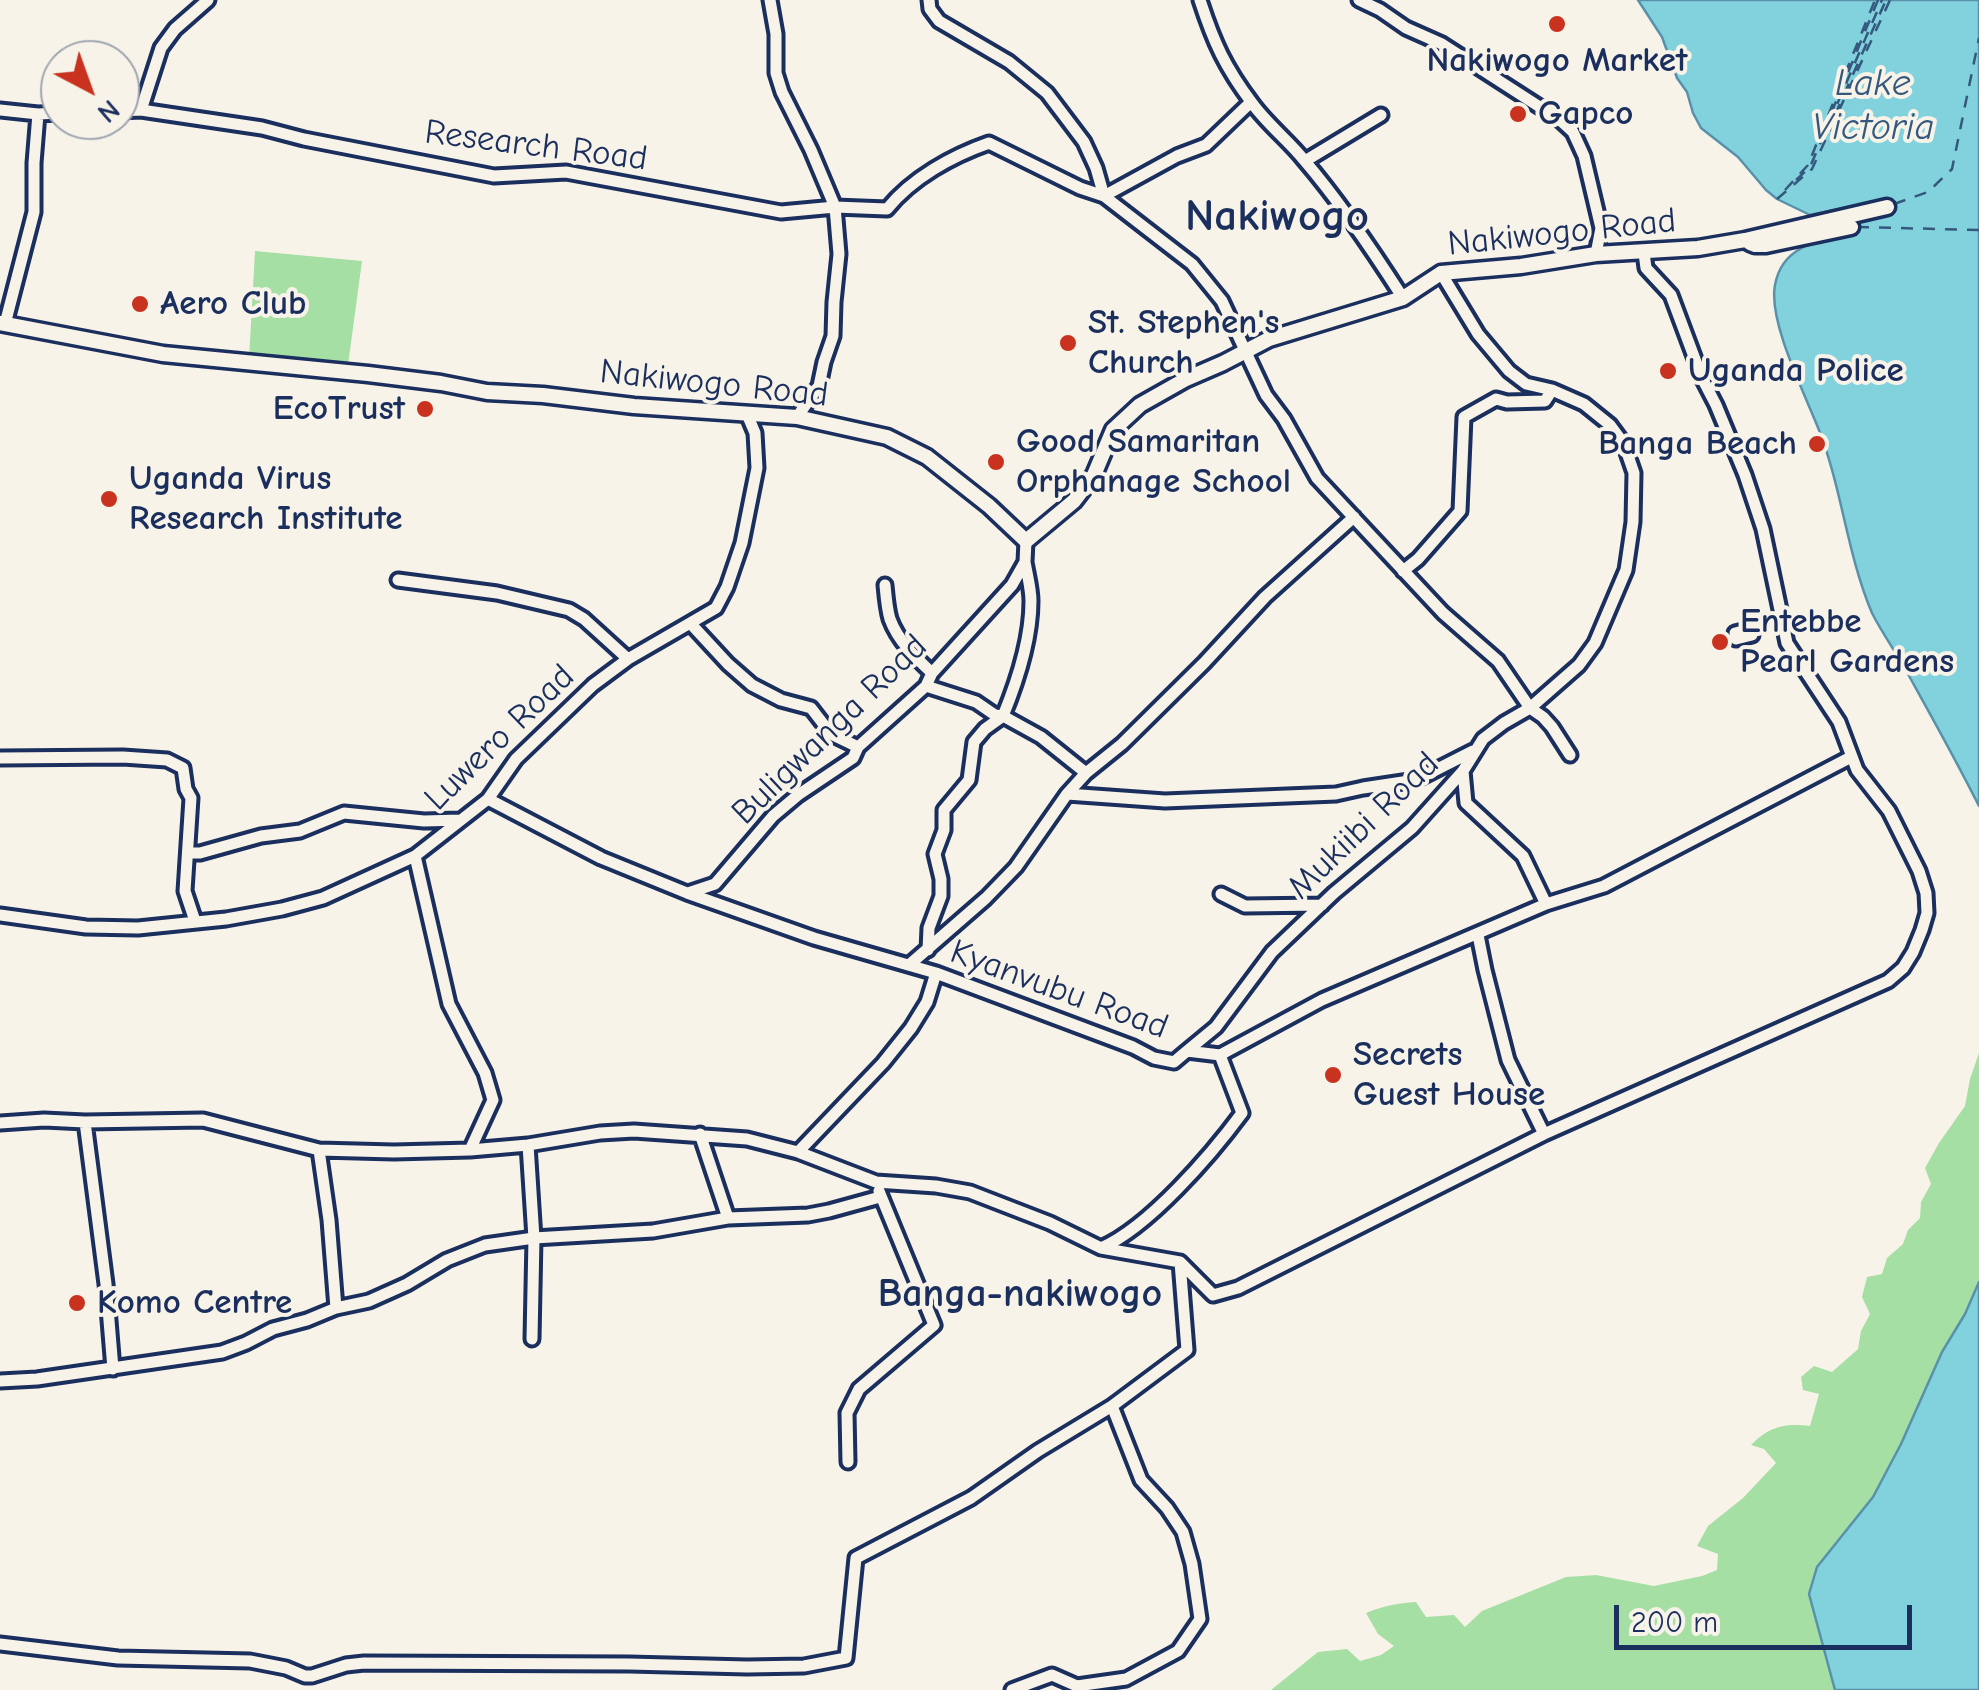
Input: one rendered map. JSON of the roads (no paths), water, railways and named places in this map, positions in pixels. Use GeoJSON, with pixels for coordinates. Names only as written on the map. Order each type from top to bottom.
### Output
{"type":"FeatureCollection","features":[{"type":"Feature","properties":{"kind":"street"},"geometry":{"type":"LineString","coordinates":[[141,110],[161,48],[208,0]]}},
{"type":"Feature","properties":{"kind":"street"},"geometry":{"type":"LineString","coordinates":[[770,0],[776,34],[776,73],[835,207],[839,254],[833,336],[819,386],[798,417]]}},
{"type":"Feature","properties":{"kind":"street"},"geometry":{"type":"LineString","coordinates":[[929,0],[939,21],[1010,62],[1047,93],[1084,142],[1104,196],[1192,264],[1208,281],[1222,301],[1266,395],[1317,478],[1443,613],[1498,660],[1530,708],[1543,716],[1570,754]]}},
{"type":"Feature","properties":{"kind":"street"},"geometry":{"type":"LineString","coordinates":[[1200,0],[1218,53],[1251,102],[1305,160],[1372,249],[1402,298]]}},
{"type":"Feature","properties":{"kind":"street"},"geometry":{"type":"LineString","coordinates":[[1359,0],[1442,44],[1573,132],[1584,156],[1601,228],[1596,254]]}},
{"type":"Feature","properties":{"kind":"street"},"geometry":{"type":"LineString","coordinates":[[1104,196],[1206,145],[1251,102]]}},
{"type":"Feature","properties":{"kind":"street"},"geometry":{"type":"LineString","coordinates":[[0,110],[38,114],[34,212],[2,324]]}},
{"type":"Feature","properties":{"kind":"street","name":"Research Road"},"geometry":{"type":"LineString","coordinates":[[141,110],[262,128],[304,140],[494,176],[566,172],[781,212],[835,207],[887,209],[921,178],[962,153],[988,143],[1104,196]]}},
{"type":"Feature","properties":{"kind":"street"},"geometry":{"type":"LineString","coordinates":[[1305,160],[1381,115]]}},
{"type":"Feature","properties":{"kind":"street","name":"Nakiwogo Road"},"geometry":{"type":"LineString","coordinates":[[2,324],[163,354],[368,374],[487,392],[798,417],[887,438],[927,456],[1026,542],[1074,501],[1094,476],[1113,430],[1140,405],[1186,378],[1269,339],[1402,298],[1441,273],[1596,254],[1698,248],[1886,207]]}},
{"type":"Feature","properties":{"kind":"street"},"geometry":{"type":"LineString","coordinates":[[1745,240],[1755,245],[1766,244],[1851,227]]}},
{"type":"Feature","properties":{"kind":"street"},"geometry":{"type":"LineString","coordinates":[[0,1123],[203,1120],[319,1150],[394,1152],[528,1145],[634,1131],[746,1139],[798,1152],[876,1182],[970,1192],[1101,1248],[1180,1262],[1213,1294],[1226,1293],[1544,1134],[1888,981],[1913,952],[1927,913],[1919,872],[1889,810],[1851,757],[1839,722],[1787,644],[1763,528],[1746,476],[1702,378],[1672,296],[1646,268],[1644,253]]}},
{"type":"Feature","properties":{"kind":"street","name":"Mukiibi Road"},"geometry":{"type":"LineString","coordinates":[[1187,1051],[1216,1027],[1272,952],[1412,828],[1463,770],[1483,739],[1567,677],[1596,643],[1626,570],[1633,522],[1634,473],[1624,444],[1584,404],[1526,384],[1509,370],[1478,334],[1441,273]]}},
{"type":"Feature","properties":{"kind":"street"},"geometry":{"type":"LineString","coordinates":[[1403,571],[1460,511],[1464,417],[1496,399],[1545,401],[1552,390]]}},
{"type":"Feature","properties":{"kind":"street","name":"Luwero Road"},"geometry":{"type":"LineString","coordinates":[[0,916],[86,927],[138,928],[226,920],[324,898],[415,856],[488,799],[516,759],[593,684],[628,658],[716,608],[742,543],[757,468],[754,433],[747,414]]}},
{"type":"Feature","properties":{"kind":"street"},"geometry":{"type":"LineString","coordinates":[[909,965],[1016,867],[1086,773],[1122,744],[1265,597],[1354,518]]}},
{"type":"Feature","properties":{"kind":"street"},"geometry":{"type":"LineString","coordinates":[[928,950],[929,928],[942,896],[935,854],[944,830],[944,810],[968,780],[974,742],[1003,716],[1018,681],[1031,600],[1026,542]]}},
{"type":"Feature","properties":{"kind":"street","name":"Buligwanga Road"},"geometry":{"type":"LineString","coordinates":[[687,894],[714,884],[773,816],[852,758],[858,747],[926,686],[932,674],[1012,585],[1026,562]]}},
{"type":"Feature","properties":{"kind":"street"},"geometry":{"type":"LineString","coordinates":[[398,580],[497,594],[569,610],[628,658]]}},
{"type":"Feature","properties":{"kind":"street"},"geometry":{"type":"LineString","coordinates":[[885,585],[890,618],[912,655],[932,674]]}},
{"type":"Feature","properties":{"kind":"street"},"geometry":{"type":"LineString","coordinates":[[691,624],[752,685],[780,700],[811,708],[831,734],[858,747]]}},
{"type":"Feature","properties":{"kind":"street"},"geometry":{"type":"LineString","coordinates":[[926,686],[976,702],[1003,716],[1041,737],[1086,773]]}},
{"type":"Feature","properties":{"kind":"street"},"geometry":{"type":"LineString","coordinates":[[1067,794],[1165,801],[1336,794],[1416,780],[1476,749]]}},
{"type":"Feature","properties":{"kind":"street"},"geometry":{"type":"LineString","coordinates":[[0,758],[123,757],[166,760],[183,768],[191,798],[186,891],[195,921]]}},
{"type":"Feature","properties":{"kind":"street"},"geometry":{"type":"LineString","coordinates":[[1101,1248],[1118,1241],[1147,1218],[1242,1113],[1220,1055],[1322,1000],[1546,904],[1604,886],[1851,757]]}},
{"type":"Feature","properties":{"kind":"street"},"geometry":{"type":"LineString","coordinates":[[1463,770],[1466,803],[1523,856],[1546,904]]}},
{"type":"Feature","properties":{"kind":"street","name":"Kyanvubu Road"},"geometry":{"type":"LineString","coordinates":[[488,799],[601,858],[687,894],[814,938],[936,973],[1154,1058],[1174,1062],[1187,1051],[1220,1055]]}},
{"type":"Feature","properties":{"kind":"street"},"geometry":{"type":"LineString","coordinates":[[188,853],[200,854],[261,836],[300,831],[344,813],[424,821],[460,820]]}},
{"type":"Feature","properties":{"kind":"street"},"geometry":{"type":"LineString","coordinates":[[415,856],[449,1004],[490,1086],[493,1100],[470,1150]]}},
{"type":"Feature","properties":{"kind":"street"},"geometry":{"type":"LineString","coordinates":[[1221,894],[1245,906],[1322,905]]}},
{"type":"Feature","properties":{"kind":"street"},"geometry":{"type":"LineString","coordinates":[[1478,934],[1508,1060],[1544,1134]]}},
{"type":"Feature","properties":{"kind":"street"},"geometry":{"type":"LineString","coordinates":[[798,1152],[883,1063],[910,1028],[927,1002],[936,973]]}},
{"type":"Feature","properties":{"kind":"street"},"geometry":{"type":"LineString","coordinates":[[85,1122],[113,1368]]}},
{"type":"Feature","properties":{"kind":"street"},"geometry":{"type":"LineString","coordinates":[[700,1134],[728,1218]]}},
{"type":"Feature","properties":{"kind":"street"},"geometry":{"type":"LineString","coordinates":[[528,1145],[534,1238],[532,1340]]}},
{"type":"Feature","properties":{"kind":"street"},"geometry":{"type":"LineString","coordinates":[[319,1150],[336,1308]]}},
{"type":"Feature","properties":{"kind":"street"},"geometry":{"type":"LineString","coordinates":[[848,1462],[847,1413],[859,1389],[934,1325],[876,1182]]}},
{"type":"Feature","properties":{"kind":"street"},"geometry":{"type":"LineString","coordinates":[[0,1381],[222,1352],[273,1329],[369,1301],[484,1245],[653,1231],[728,1218],[808,1215],[880,1197]]}},
{"type":"Feature","properties":{"kind":"street"},"geometry":{"type":"LineString","coordinates":[[0,1644],[118,1658],[263,1662],[312,1676],[364,1663],[747,1667],[804,1666],[846,1658],[856,1558],[970,1498],[1038,1450],[1112,1406],[1187,1350],[1180,1262]]}},
{"type":"Feature","properties":{"kind":"street"},"geometry":{"type":"LineString","coordinates":[[1012,1690],[1052,1676],[1077,1686],[1126,1679],[1178,1651],[1200,1619],[1183,1532],[1140,1480],[1112,1406]]}},
{"type":"Feature","properties":{"kind":"water","name":"Lake Victoria"},"geometry":{"type":"Polygon","coordinates":[[[1638,0],[1979,0],[1979,806],[1872,613],[1856,568],[1827,452],[1777,318],[1775,285],[1785,262],[1803,248],[1850,234],[1850,219],[1845,208],[1810,215],[1777,199],[1738,157],[1701,128],[1662,37],[1638,0]]]}},
{"type":"Feature","properties":{"kind":"water"},"geometry":{"type":"Polygon","coordinates":[[[1979,1282],[1979,1690],[1835,1690],[1809,1594],[1817,1567],[1873,1497],[1979,1282]]]}},
{"type":"Feature","properties":{"kind":"place","name":"Nakiwogo Market"},"geometry":{"type":"Point","coordinates":[1557,24]}},
{"type":"Feature","properties":{"kind":"place","name":"Gapco"},"geometry":{"type":"Point","coordinates":[1518,114]}},
{"type":"Feature","properties":{"kind":"place","name":"Aero Club"},"geometry":{"type":"Point","coordinates":[140,304]}},
{"type":"Feature","properties":{"kind":"place","name":"St. Stephen's Church"},"geometry":{"type":"Point","coordinates":[1068,343]}},
{"type":"Feature","properties":{"kind":"place","name":"Uganda Police"},"geometry":{"type":"Point","coordinates":[1668,371]}},
{"type":"Feature","properties":{"kind":"place","name":"EcoTrust"},"geometry":{"type":"Point","coordinates":[425,409]}},
{"type":"Feature","properties":{"kind":"place","name":"Banga Beach"},"geometry":{"type":"Point","coordinates":[1817,444]}},
{"type":"Feature","properties":{"kind":"place","name":"Good Samaritan Orphanage School"},"geometry":{"type":"Point","coordinates":[996,462]}},
{"type":"Feature","properties":{"kind":"place","name":"Uganda Virus Research Institute"},"geometry":{"type":"Point","coordinates":[109,499]}},
{"type":"Feature","properties":{"kind":"place","name":"Entebbe Pearl Gardens"},"geometry":{"type":"Point","coordinates":[1720,642]}},
{"type":"Feature","properties":{"kind":"place","name":"Secrets Guest House"},"geometry":{"type":"Point","coordinates":[1333,1075]}},
{"type":"Feature","properties":{"kind":"place","name":"Komo Centre"},"geometry":{"type":"Point","coordinates":[77,1303]}},
{"type":"Feature","properties":{"kind":"district","name":"Nakiwogo"},"geometry":{"type":"Point","coordinates":[1277,217]}},
{"type":"Feature","properties":{"kind":"district","name":"Banga-nakiwogo"},"geometry":{"type":"Point","coordinates":[1020,1295]}}]}
